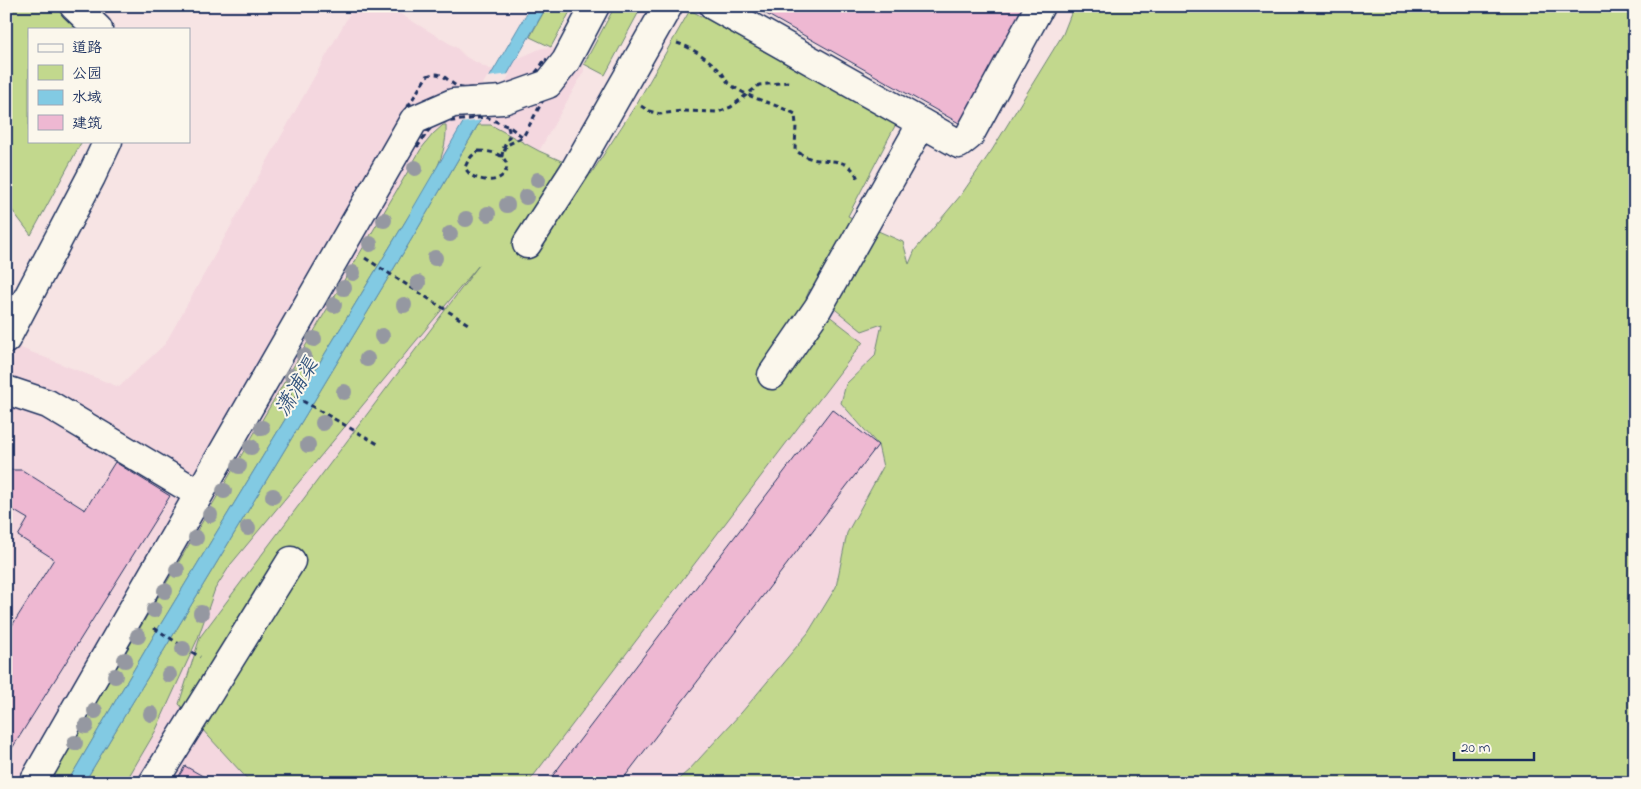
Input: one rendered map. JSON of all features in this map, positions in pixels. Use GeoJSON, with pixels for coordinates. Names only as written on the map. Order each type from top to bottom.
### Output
{"type":"FeatureCollection","features":[{"type":"Feature","properties":{"kind":"street"},"geometry":{"type":"LineString","coordinates":[[74,6],[97,28]]}},
{"type":"Feature","properties":{"kind":"street"},"geometry":{"type":"LineString","coordinates":[[33,783],[414,120],[453,103],[503,100],[548,84],[566,61],[596,6]]}},
{"type":"Feature","properties":{"kind":"street"},"geometry":{"type":"LineString","coordinates":[[527,244],[576,168],[668,6]]}},
{"type":"Feature","properties":{"kind":"street"},"geometry":{"type":"LineString","coordinates":[[714,6],[959,144],[969,136],[1040,6]]}},
{"type":"Feature","properties":{"kind":"street"},"geometry":{"type":"LineString","coordinates":[[772,375],[818,308],[922,123]]}},
{"type":"Feature","properties":{"kind":"street"},"geometry":{"type":"LineString","coordinates":[[6,339],[108,142]]}},
{"type":"Feature","properties":{"kind":"street"},"geometry":{"type":"LineString","coordinates":[[6,390],[48,404],[199,494]]}},
{"type":"Feature","properties":{"kind":"street"},"geometry":{"type":"LineString","coordinates":[[153,783],[291,561]]}},
{"type":"Feature","properties":{"kind":"path"},"geometry":{"type":"LineString","coordinates":[[653,32],[680,44],[710,61],[728,84],[794,114],[796,125],[795,150],[806,157],[842,163],[855,171],[860,182],[881,198]]}},
{"type":"Feature","properties":{"kind":"path"},"geometry":{"type":"LineString","coordinates":[[621,91],[649,111],[660,114],[681,111],[718,112],[731,107],[759,85],[790,82],[810,60]]}},
{"type":"Feature","properties":{"kind":"path"},"geometry":{"type":"LineString","coordinates":[[502,156],[489,151],[476,152],[468,160],[465,168],[476,179],[494,180],[501,177],[508,166],[502,156],[503,148],[510,135],[508,126]]}},
{"type":"Feature","properties":{"kind":"path"},"geometry":{"type":"LineString","coordinates":[[502,156],[507,145],[523,137]]}},
{"type":"Feature","properties":{"kind":"path"},"geometry":{"type":"LineString","coordinates":[[376,265],[468,324]]}},
{"type":"Feature","properties":{"kind":"path"},"geometry":{"type":"LineString","coordinates":[[296,397],[378,444]]}},
{"type":"Feature","properties":{"kind":"path"},"geometry":{"type":"LineString","coordinates":[[156,629],[178,643]]}},
{"type":"Feature","properties":{"kind":"shaded area"},"geometry":{"type":"Polygon","coordinates":[[[354,6],[387,6],[457,48],[466,57],[489,69],[494,69],[542,48],[551,47],[584,64],[584,71],[539,151],[587,173],[626,187],[826,203],[865,225],[903,242],[875,356],[846,384],[841,403],[878,445],[883,467],[847,533],[836,587],[808,633],[742,712],[689,770],[674,783],[6,783],[6,342],[119,387],[165,344],[354,6]]]}},
{"type":"Feature","properties":{"kind":"green space"},"geometry":{"type":"Polygon","coordinates":[[[6,6],[57,6],[72,20],[77,28],[28,28],[28,142],[81,142],[31,235],[6,202],[6,6]]]}},
{"type":"Feature","properties":{"kind":"green space"},"geometry":{"type":"Polygon","coordinates":[[[547,6],[573,6],[551,47],[530,37],[547,6]]]}},
{"type":"Feature","properties":{"kind":"green space"},"geometry":{"type":"Polygon","coordinates":[[[615,6],[642,6],[605,75],[584,64],[615,6]]]}},
{"type":"Feature","properties":{"kind":"green space"},"geometry":{"type":"Polygon","coordinates":[[[1074,6],[1635,6],[1635,783],[674,783],[689,770],[742,712],[808,633],[836,587],[847,533],[883,467],[878,445],[841,403],[846,384],[875,356],[882,324],[862,331],[810,289],[806,298],[863,342],[528,783],[251,783],[179,704],[200,637],[479,265],[231,564],[215,589],[198,638],[155,732],[125,783],[84,783],[417,230],[478,125],[491,125],[539,151],[591,174],[637,103],[690,10],[896,124],[848,216],[903,242],[909,264],[915,250],[961,195],[992,150],[1063,34],[1074,6]]]}},
{"type":"Feature","properties":{"kind":"green space"},"geometry":{"type":"Polygon","coordinates":[[[443,125],[446,125],[446,138],[443,151],[439,164],[426,188],[159,627],[67,783],[49,783],[421,149],[443,125]]]}},
{"type":"Feature","properties":{"kind":"water"},"geometry":{"type":"Polygon","coordinates":[[[531,6],[547,6],[417,230],[84,783],[67,783],[159,627],[405,222],[531,6]]]}},
{"type":"Feature","properties":{"kind":"pier"},"geometry":{"type":"Polygon","coordinates":[[[510,74],[484,120],[460,123],[487,77],[510,74]]]}},
{"type":"Feature","properties":{"kind":"building"},"geometry":{"type":"Polygon","coordinates":[[[752,6],[1032,6],[966,127],[752,6]]]}},
{"type":"Feature","properties":{"kind":"building"},"geometry":{"type":"Polygon","coordinates":[[[832,409],[878,445],[620,783],[547,783],[832,409]]]}},
{"type":"Feature","properties":{"kind":"building"},"geometry":{"type":"Polygon","coordinates":[[[115,462],[170,496],[6,758],[6,635],[54,559],[18,536],[28,519],[6,506],[6,470],[22,470],[85,510],[115,462]]]}},
{"type":"Feature","properties":{"kind":"building"},"geometry":{"type":"Polygon","coordinates":[[[185,766],[215,783],[175,783],[185,766]]]}},
{"type":"Feature","properties":{"kind":"water label","name":"潇浦渠"},"geometry":{"type":"Point","coordinates":[296,387]}}]}
